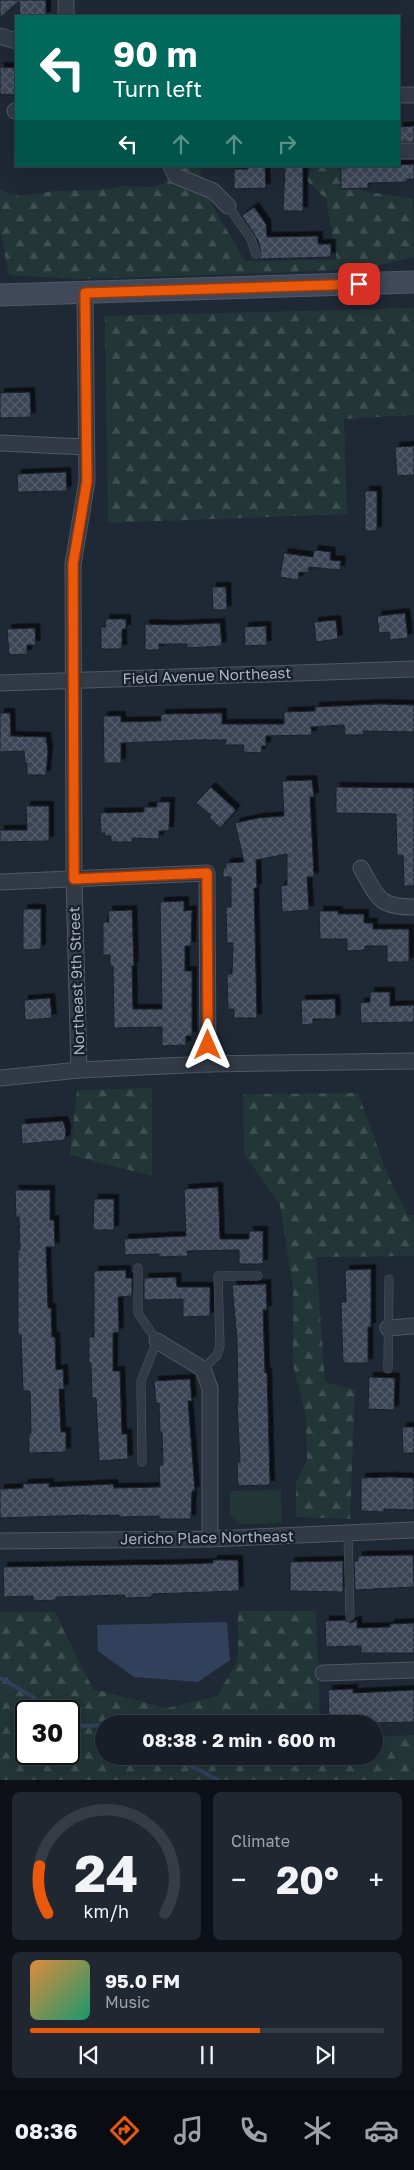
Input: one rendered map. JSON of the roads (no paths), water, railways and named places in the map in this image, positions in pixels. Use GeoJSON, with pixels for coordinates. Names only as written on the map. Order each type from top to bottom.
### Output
{"type":"FeatureCollection","features":[{"type":"Feature","properties":{"kind":"main road"},"geometry":{"type":"LineString","coordinates":[[0,295],[414,282]]}},
{"type":"Feature","properties":{"kind":"street"},"geometry":{"type":"LineString","coordinates":[[66,0],[66,15]]}},
{"type":"Feature","properties":{"kind":"street"},"geometry":{"type":"LineString","coordinates":[[0,36],[15,41]]}},
{"type":"Feature","properties":{"kind":"street"},"geometry":{"type":"LineString","coordinates":[[400,95],[414,95]]}},
{"type":"Feature","properties":{"kind":"street"},"geometry":{"type":"LineString","coordinates":[[400,151],[414,151]]}},
{"type":"Feature","properties":{"kind":"street"},"geometry":{"type":"LineString","coordinates":[[172,167],[176,176],[213,191],[228,206]]}},
{"type":"Feature","properties":{"kind":"street","name":"Northeast 9th Street"},"geometry":{"type":"LineString","coordinates":[[79,1070],[74,879],[73,564],[87,481],[85,293]]}},
{"type":"Feature","properties":{"kind":"street"},"geometry":{"type":"LineString","coordinates":[[0,443],[86,447]]}},
{"type":"Feature","properties":{"kind":"street","name":"Field Avenue Northeast"},"geometry":{"type":"LineString","coordinates":[[0,683],[414,669]]}},
{"type":"Feature","properties":{"kind":"street"},"geometry":{"type":"LineString","coordinates":[[360,868],[373,891],[385,904],[414,908]]}},
{"type":"Feature","properties":{"kind":"street"},"geometry":{"type":"LineString","coordinates":[[0,882],[207,873],[208,1064]]}},
{"type":"Feature","properties":{"kind":"street"},"geometry":{"type":"LineString","coordinates":[[0,1078],[79,1070],[208,1064],[414,1061]]}},
{"type":"Feature","properties":{"kind":"street"},"geometry":{"type":"LineString","coordinates":[[388,1328],[414,1326]]}},
{"type":"Feature","properties":{"kind":"street"},"geometry":{"type":"LineString","coordinates":[[157,1341],[203,1370],[210,1388],[210,1539]]}},
{"type":"Feature","properties":{"kind":"street","name":"Jericho Place Northeast"},"geometry":{"type":"LineString","coordinates":[[0,1541],[210,1539],[414,1530]]}},
{"type":"Feature","properties":{"kind":"street"},"geometry":{"type":"LineString","coordinates":[[323,1674],[414,1670]]}},
{"type":"Feature","properties":{"kind":"lane"},"geometry":{"type":"LineString","coordinates":[[228,206],[251,239],[256,254]]}},
{"type":"Feature","properties":{"kind":"lane"},"geometry":{"type":"LineString","coordinates":[[138,1268],[138,1313],[157,1341],[141,1381],[142,1462]]}},
{"type":"Feature","properties":{"kind":"lane"},"geometry":{"type":"LineString","coordinates":[[203,1370],[217,1355],[220,1346],[218,1276],[258,1276]]}},
{"type":"Feature","properties":{"kind":"lane"},"geometry":{"type":"LineString","coordinates":[[388,1370],[389,1279]]}},
{"type":"Feature","properties":{"kind":"lane"},"geometry":{"type":"LineString","coordinates":[[348,1533],[350,1617]]}},
{"type":"Feature","properties":{"kind":"water"},"geometry":{"type":"Polygon","coordinates":[[[227,1622],[230,1660],[198,1682],[134,1677],[98,1651],[97,1625],[227,1622]]]}},
{"type":"Feature","properties":{"kind":"waterway"},"geometry":{"type":"LineString","coordinates":[[0,1678],[37,1700]]}},
{"type":"Feature","properties":{"kind":"waterway"},"geometry":{"type":"LineString","coordinates":[[80,1726],[95,1725]]}},
{"type":"Feature","properties":{"kind":"waterway"},"geometry":{"type":"LineString","coordinates":[[189,1765],[218,1780]]}}]}
